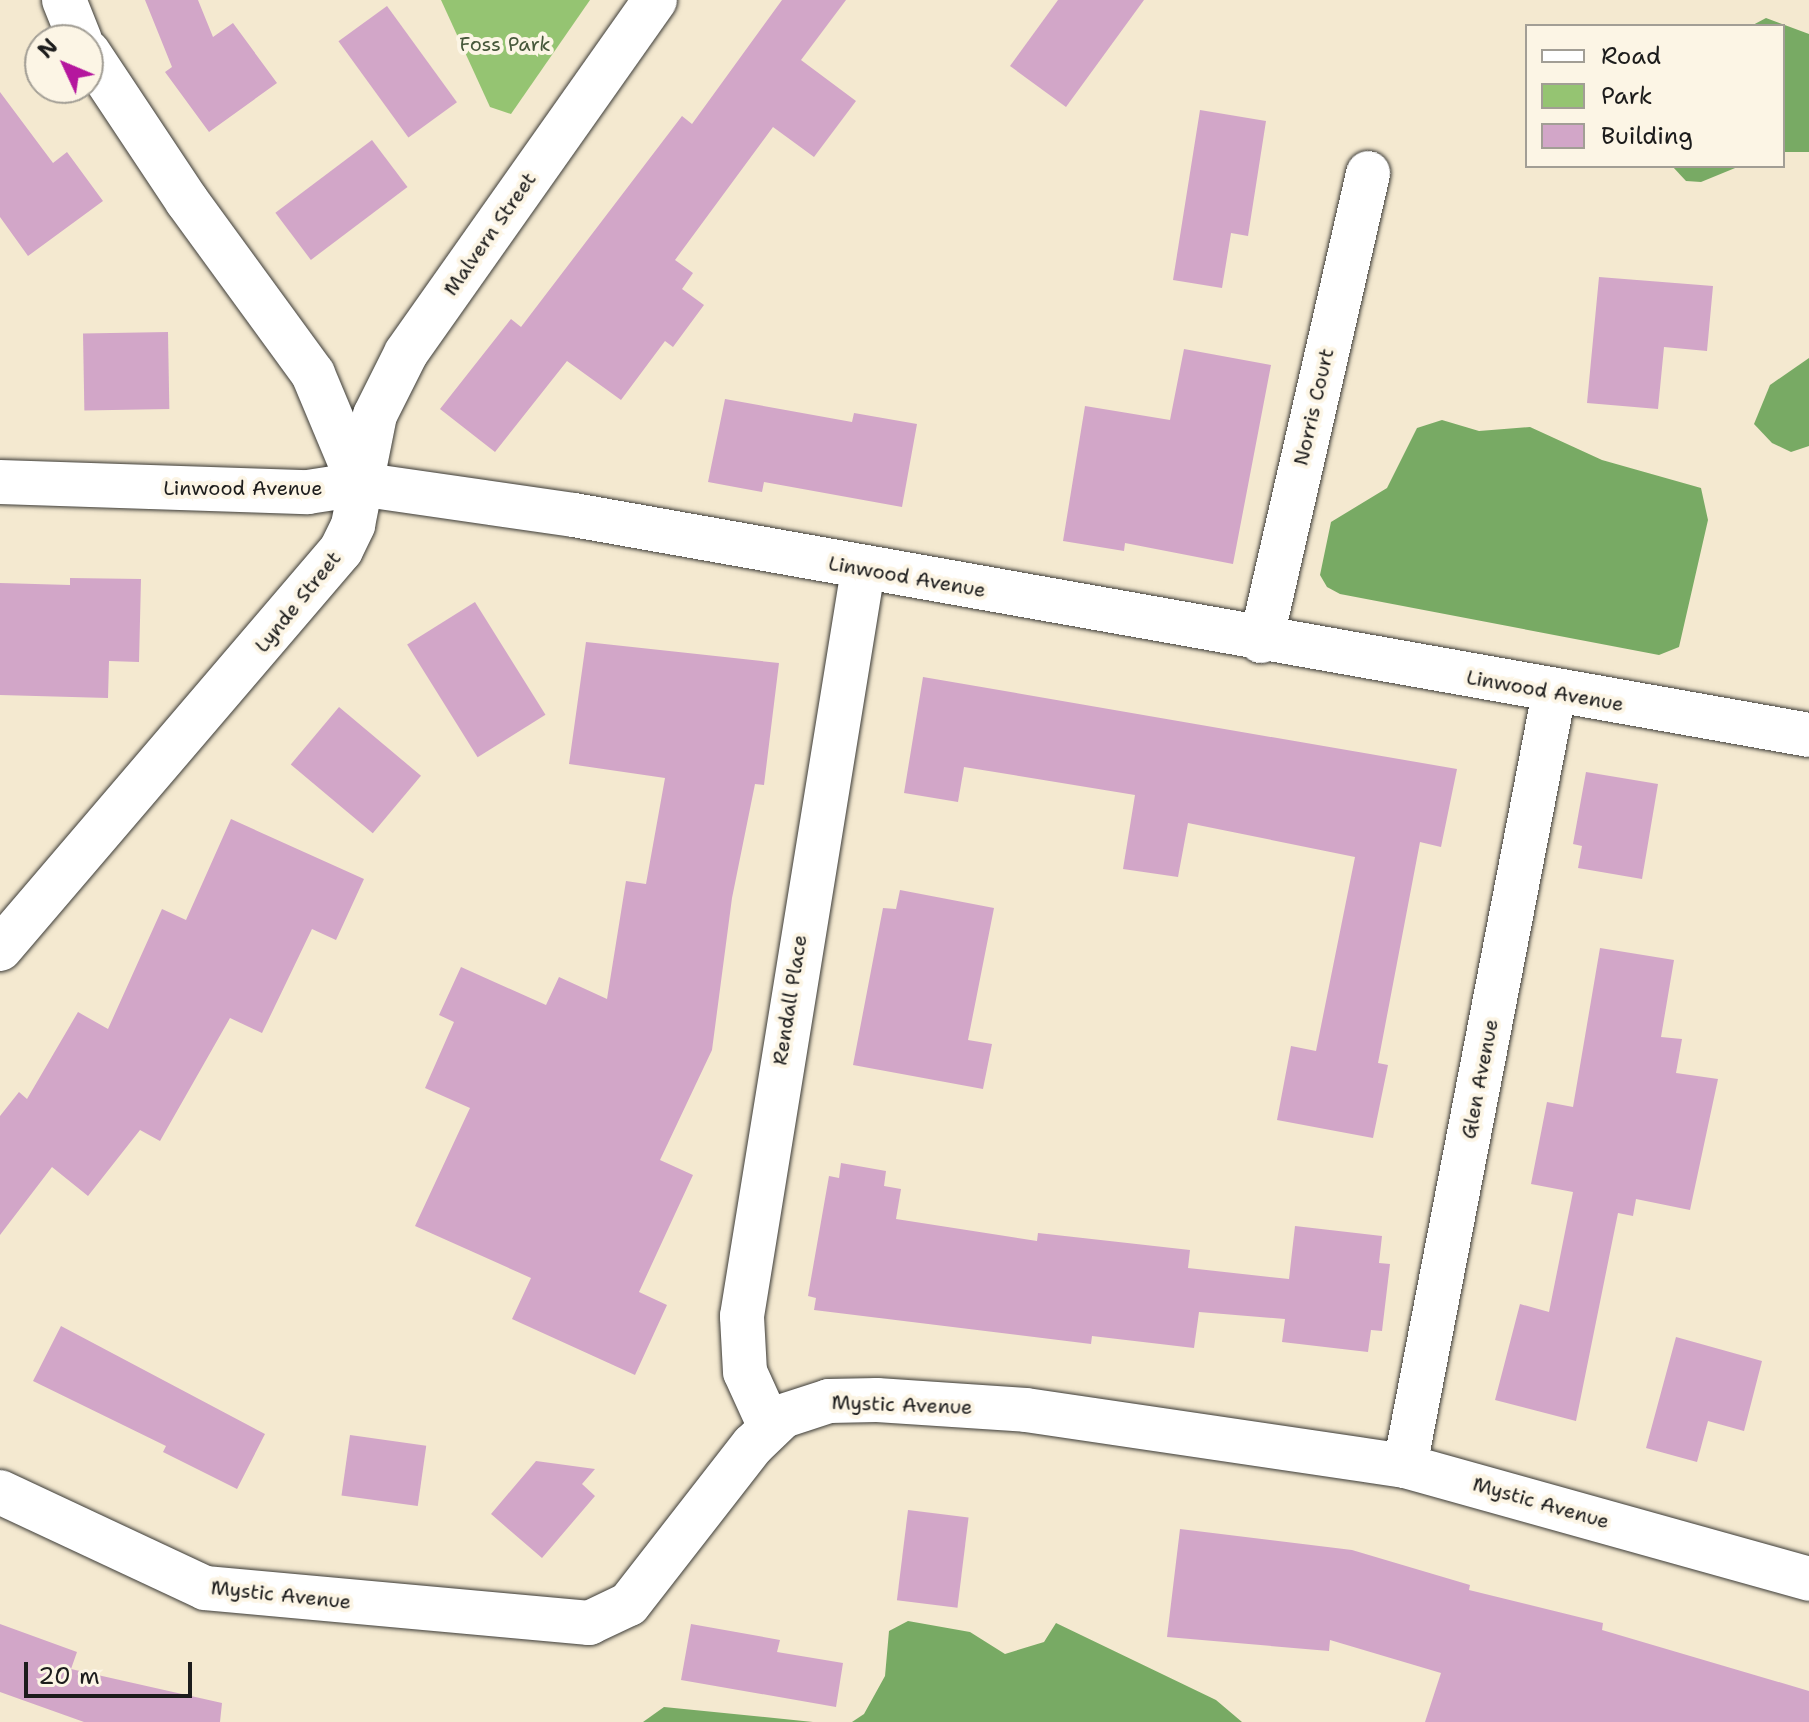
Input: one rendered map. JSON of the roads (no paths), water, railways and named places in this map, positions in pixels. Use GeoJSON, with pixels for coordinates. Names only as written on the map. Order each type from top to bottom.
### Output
{"type":"FeatureCollection","features":[{"type":"Feature","properties":{"kind":"street"},"geometry":{"type":"LineString","coordinates":[[64,0],[74,24]]}},
{"type":"Feature","properties":{"kind":"street","name":"Malvern Street"},"geometry":{"type":"LineString","coordinates":[[359,484],[375,415],[406,353],[655,0]]}},
{"type":"Feature","properties":{"kind":"street"},"geometry":{"type":"LineString","coordinates":[[104,76],[187,201],[313,374],[359,484]]}},
{"type":"Feature","properties":{"kind":"street","name":"Norris Court"},"geometry":{"type":"LineString","coordinates":[[1261,641],[1368,173]]}},
{"type":"Feature","properties":{"kind":"street","name":"Linwood Avenue"},"geometry":{"type":"LineString","coordinates":[[0,482],[308,492],[359,484],[574,515],[1261,641],[1809,735]]}},
{"type":"Feature","properties":{"kind":"street","name":"Lynde Street"},"geometry":{"type":"LineString","coordinates":[[0,949],[324,573],[353,525],[359,484]]}},
{"type":"Feature","properties":{"kind":"street","name":"Rendall Place"},"geometry":{"type":"LineString","coordinates":[[770,1427],[745,1372],[742,1316],[863,570]]}},
{"type":"Feature","properties":{"kind":"street","name":"Glen Avenue"},"geometry":{"type":"LineString","coordinates":[[1405,1466],[1554,693]]}},
{"type":"Feature","properties":{"kind":"street","name":"Mystic Avenue"},"geometry":{"type":"LineString","coordinates":[[0,1492],[205,1588],[589,1623],[629,1604],[770,1427],[813,1404],[877,1400],[1026,1410],[1405,1466],[1809,1579]]}},
{"type":"Feature","properties":{"kind":"park label","name":"Foss Park"},"geometry":{"type":"Point","coordinates":[505,44]}}]}
